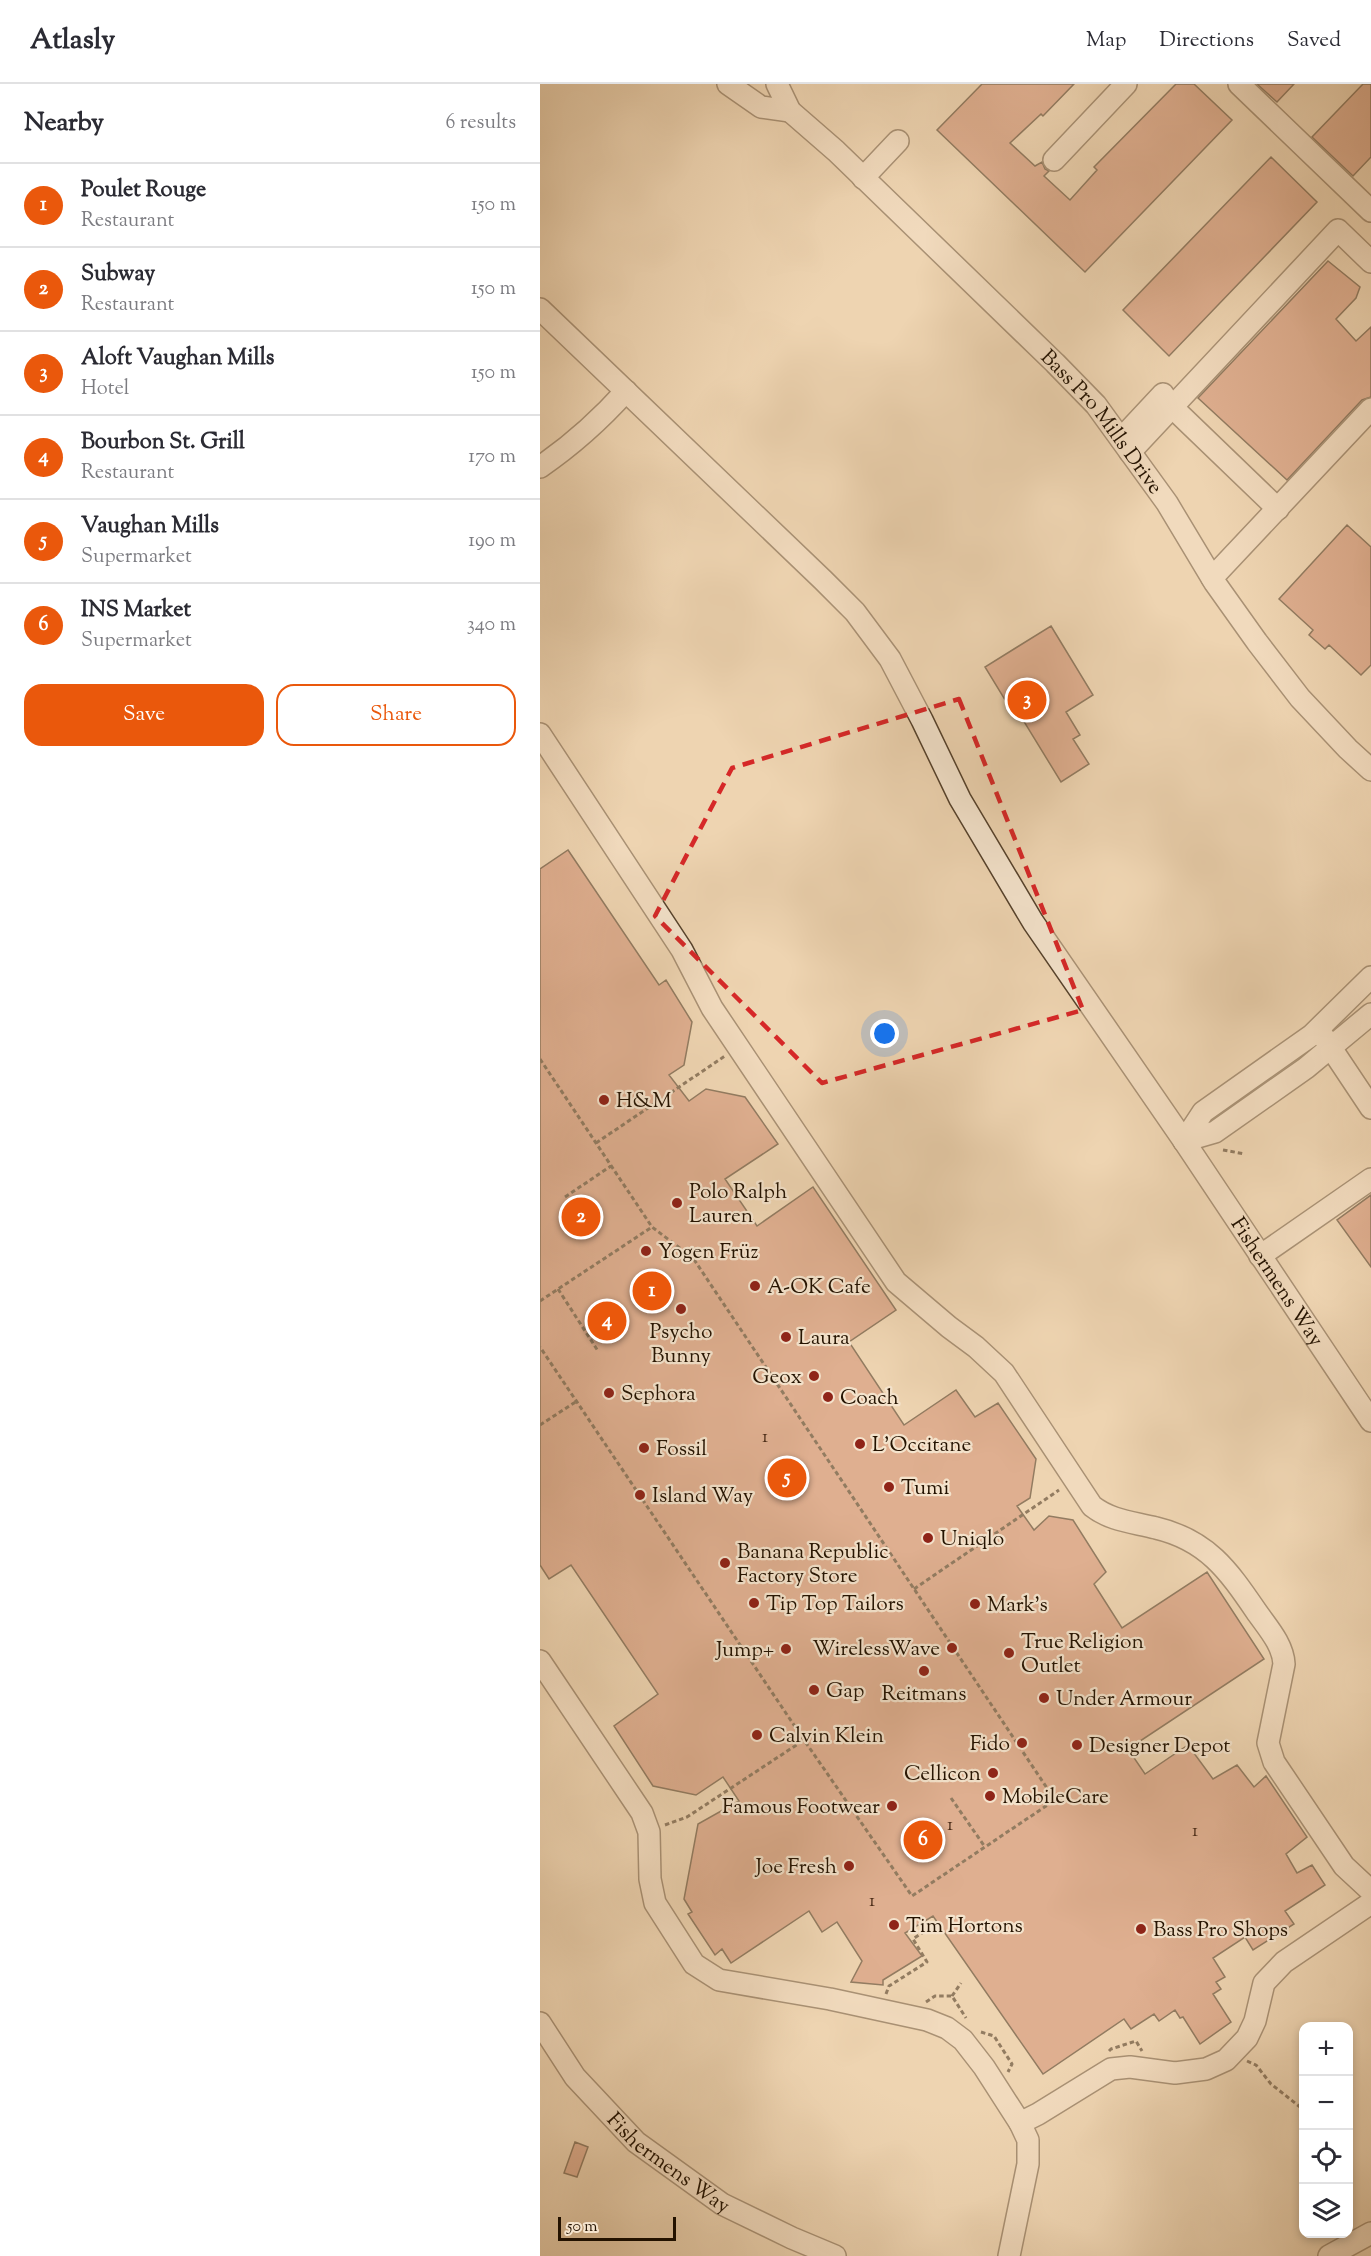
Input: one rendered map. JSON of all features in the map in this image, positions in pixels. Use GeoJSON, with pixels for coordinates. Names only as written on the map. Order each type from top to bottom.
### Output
{"type":"FeatureCollection","features":[{"type":"Feature","properties":{"kind":"street"},"geometry":{"type":"LineString","coordinates":[[728,84],[761,107],[790,111]]}},
{"type":"Feature","properties":{"kind":"street","name":"Bass Pro Mills Drive"},"geometry":{"type":"LineString","coordinates":[[777,84],[790,111],[863,178],[1096,405],[1167,503],[1212,578],[1257,642],[1300,698],[1371,770]]}},
{"type":"Feature","properties":{"kind":"street"},"geometry":{"type":"LineString","coordinates":[[1054,160],[1126,84]]}},
{"type":"Feature","properties":{"kind":"street"},"geometry":{"type":"LineString","coordinates":[[1239,84],[1371,211]]}},
{"type":"Feature","properties":{"kind":"street"},"geometry":{"type":"LineString","coordinates":[[863,178],[898,141]]}},
{"type":"Feature","properties":{"kind":"street"},"geometry":{"type":"LineString","coordinates":[[1126,445],[1167,401],[1338,231],[1371,262]]}},
{"type":"Feature","properties":{"kind":"street","name":"Fishermens Way"},"geometry":{"type":"LineString","coordinates":[[540,309],[823,580],[855,612],[881,646],[922,720],[960,799],[1033,922],[1184,1141],[1371,1421]]}},
{"type":"Feature","properties":{"kind":"street"},"geometry":{"type":"LineString","coordinates":[[540,466],[580,436],[626,391]]}},
{"type":"Feature","properties":{"kind":"street"},"geometry":{"type":"LineString","coordinates":[[1167,401],[1278,509]]}},
{"type":"Feature","properties":{"kind":"street"},"geometry":{"type":"LineString","coordinates":[[1212,578],[1371,409]]}},
{"type":"Feature","properties":{"kind":"street"},"geometry":{"type":"LineString","coordinates":[[540,734],[682,950],[712,1008],[896,1282],[976,1347],[1004,1373],[1073,1481],[1100,1513],[1119,1521],[1176,1534],[1200,1545],[1232,1575],[1277,1642],[1284,1657],[1268,1743],[1274,1762],[1344,1866],[1371,1891]]}},
{"type":"Feature","properties":{"kind":"street"},"geometry":{"type":"LineString","coordinates":[[1184,1141],[1203,1113],[1318,1029],[1371,977]]}},
{"type":"Feature","properties":{"kind":"street"},"geometry":{"type":"LineString","coordinates":[[1184,1141],[1215,1131],[1306,1068],[1371,1014]]}},
{"type":"Feature","properties":{"kind":"street"},"geometry":{"type":"LineString","coordinates":[[1318,1029],[1371,1108]]}},
{"type":"Feature","properties":{"kind":"street"},"geometry":{"type":"LineString","coordinates":[[1260,1256],[1371,1179]]}},
{"type":"Feature","properties":{"kind":"street"},"geometry":{"type":"LineString","coordinates":[[540,1661],[642,1813],[649,1832],[648,1861],[654,1903],[694,1964],[719,1980],[830,1999],[927,2020],[947,2028],[963,2040],[1020,2123],[1028,2140],[1028,2164],[1009,2256]]}},
{"type":"Feature","properties":{"kind":"street"},"geometry":{"type":"LineString","coordinates":[[1020,2123],[1111,2069],[1130,2067],[1175,2073],[1206,2069],[1226,2060],[1247,2038],[1255,2021],[1264,1983],[1284,1962],[1371,1903]]}},
{"type":"Feature","properties":{"kind":"street","name":"Fishermens Way"},"geometry":{"type":"LineString","coordinates":[[540,2023],[575,2077],[636,2142],[722,2204],[835,2256]]}},
{"type":"Feature","properties":{"kind":"street"},"geometry":{"type":"LineString","coordinates":[[1329,2256],[1371,2233]]}},
{"type":"Feature","properties":{"kind":"path"},"geometry":{"type":"LineString","coordinates":[[596,1143],[739,1047]]}},
{"type":"Feature","properties":{"kind":"path"},"geometry":{"type":"LineString","coordinates":[[540,1059],[652,1227],[693,1258],[1055,1800],[912,1896],[804,1740],[540,1347]]}},
{"type":"Feature","properties":{"kind":"path"},"geometry":{"type":"LineString","coordinates":[[1223,1150],[1245,1154]]}},
{"type":"Feature","properties":{"kind":"path"},"geometry":{"type":"LineString","coordinates":[[565,1197],[611,1166]]}},
{"type":"Feature","properties":{"kind":"path"},"geometry":{"type":"LineString","coordinates":[[540,1301],[652,1227]]}},
{"type":"Feature","properties":{"kind":"path"},"geometry":{"type":"LineString","coordinates":[[558,1289],[598,1351]]}},
{"type":"Feature","properties":{"kind":"path"},"geometry":{"type":"LineString","coordinates":[[540,1425],[577,1401]]}},
{"type":"Feature","properties":{"kind":"path"},"geometry":{"type":"LineString","coordinates":[[914,1589],[1073,1481]]}},
{"type":"Feature","properties":{"kind":"path"},"geometry":{"type":"LineString","coordinates":[[649,1832],[687,1817],[804,1740]]}},
{"type":"Feature","properties":{"kind":"path"},"geometry":{"type":"LineString","coordinates":[[951,1798],[985,1847]]}},
{"type":"Feature","properties":{"kind":"path"},"geometry":{"type":"LineString","coordinates":[[884,2001],[889,1986],[927,1962],[913,1939],[925,1931]]}},
{"type":"Feature","properties":{"kind":"path"},"geometry":{"type":"LineString","coordinates":[[921,2007],[935,1996],[951,1996],[962,1983]]}},
{"type":"Feature","properties":{"kind":"path"},"geometry":{"type":"LineString","coordinates":[[951,1996],[968,2022]]}},
{"type":"Feature","properties":{"kind":"path"},"geometry":{"type":"LineString","coordinates":[[974,2030],[994,2036],[1012,2064],[1006,2074]]}},
{"type":"Feature","properties":{"kind":"path"},"geometry":{"type":"LineString","coordinates":[[1105,2058],[1111,2049],[1136,2040],[1153,2071]]}},
{"type":"Feature","properties":{"kind":"path"},"geometry":{"type":"LineString","coordinates":[[1232,2055],[1256,2065],[1271,2084],[1299,2106]]}},
{"type":"Feature","properties":{"kind":"highlighted area"},"geometry":{"type":"Polygon","coordinates":[[[959,699],[1083,1010],[822,1083],[655,916],[732,768],[959,699]]]}},
{"type":"Feature","properties":{"kind":"building"},"geometry":{"type":"Polygon","coordinates":[[[982,84],[1074,84],[1043,116],[1041,114],[1010,143],[1035,166],[1042,162],[1045,169],[1049,171],[1044,176],[1070,200],[1097,170],[1094,167],[1176,84],[1194,84],[1232,120],[1085,272],[937,130],[982,84]]]}},
{"type":"Feature","properties":{"kind":"building"},"geometry":{"type":"Polygon","coordinates":[[[1257,84],[1294,84],[1277,102],[1257,84]]]}},
{"type":"Feature","properties":{"kind":"building"},"geometry":{"type":"Polygon","coordinates":[[[1363,84],[1371,84],[1371,157],[1353,176],[1312,137],[1363,84]]]}},
{"type":"Feature","properties":{"kind":"building"},"geometry":{"type":"Polygon","coordinates":[[[1271,157],[1317,202],[1169,356],[1123,310],[1271,157]]]}},
{"type":"Feature","properties":{"kind":"building"},"geometry":{"type":"Polygon","coordinates":[[[1328,261],[1360,287],[1356,298],[1336,319],[1356,341],[1371,327],[1371,397],[1362,400],[1287,480],[1198,398],[1328,261]]]}},
{"type":"Feature","properties":{"kind":"building"},"geometry":{"type":"Polygon","coordinates":[[[1347,525],[1371,547],[1371,665],[1361,675],[1329,645],[1325,649],[1309,635],[1313,630],[1279,599],[1347,525]]]}},
{"type":"Feature","properties":{"kind":"building"},"geometry":{"type":"Polygon","coordinates":[[[1051,626],[1093,695],[1066,712],[1080,735],[1073,739],[1089,764],[1061,782],[1017,710],[1013,713],[985,667],[1051,626]]]}},
{"type":"Feature","properties":{"kind":"building"},"geometry":{"type":"Polygon","coordinates":[[[568,850],[659,985],[666,980],[692,1022],[684,1065],[669,1075],[689,1101],[706,1089],[745,1097],[778,1144],[725,1179],[757,1226],[813,1187],[896,1310],[849,1342],[904,1425],[956,1390],[975,1417],[998,1403],[1036,1459],[1030,1498],[1017,1506],[1034,1530],[1049,1516],[1073,1520],[1106,1572],[1094,1584],[1122,1628],[1207,1572],[1264,1659],[1128,1749],[1145,1774],[1188,1745],[1213,1779],[1237,1765],[1254,1787],[1266,1776],[1307,1837],[1286,1854],[1297,1873],[1312,1865],[1325,1885],[1285,1911],[1294,1924],[1253,1950],[1245,1937],[1213,1958],[1225,1977],[1216,1982],[1221,1989],[1213,1994],[1231,2022],[1200,2044],[1183,2017],[1180,2018],[1175,2010],[1159,2021],[1154,2014],[1131,2029],[1124,2019],[1043,2074],[933,1916],[905,1933],[922,1956],[883,1980],[883,1985],[851,1982],[862,1961],[837,1922],[822,1932],[809,1911],[731,1963],[722,1949],[715,1955],[688,1914],[692,1912],[684,1899],[698,1824],[739,1801],[723,1777],[696,1795],[653,1786],[614,1726],[658,1694],[571,1565],[549,1579],[540,1565],[540,869],[568,850]]]}},
{"type":"Feature","properties":{"kind":"building"},"geometry":{"type":"Polygon","coordinates":[[[1371,1195],[1371,1267],[1337,1220],[1371,1195]]]}},
{"type":"Feature","properties":{"kind":"building"},"geometry":{"type":"Polygon","coordinates":[[[575,2142],[588,2147],[577,2177],[564,2173],[575,2142]]]}},
{"type":"Feature","properties":{"kind":"place","name":"Aloft Vaughan Mills"},"geometry":{"type":"Point","coordinates":[1027,700]}},
{"type":"Feature","properties":{"kind":"place","name":"H&M"},"geometry":{"type":"Point","coordinates":[604,1100]}},
{"type":"Feature","properties":{"kind":"place","name":"Polo Ralph Lauren"},"geometry":{"type":"Point","coordinates":[677,1203]}},
{"type":"Feature","properties":{"kind":"place","name":"Subway"},"geometry":{"type":"Point","coordinates":[581,1217]}},
{"type":"Feature","properties":{"kind":"place","name":"Yogen Früz"},"geometry":{"type":"Point","coordinates":[646,1251]}},
{"type":"Feature","properties":{"kind":"place","name":"A-OK Cafe"},"geometry":{"type":"Point","coordinates":[755,1286]}},
{"type":"Feature","properties":{"kind":"place","name":"Poulet Rouge"},"geometry":{"type":"Point","coordinates":[652,1291]}},
{"type":"Feature","properties":{"kind":"place","name":"Psycho Bunny"},"geometry":{"type":"Point","coordinates":[681,1309]}},
{"type":"Feature","properties":{"kind":"place","name":"Bourbon St. Grill"},"geometry":{"type":"Point","coordinates":[607,1321]}},
{"type":"Feature","properties":{"kind":"place","name":"Laura"},"geometry":{"type":"Point","coordinates":[786,1337]}},
{"type":"Feature","properties":{"kind":"place","name":"Geox"},"geometry":{"type":"Point","coordinates":[814,1376]}},
{"type":"Feature","properties":{"kind":"place","name":"Sephora"},"geometry":{"type":"Point","coordinates":[609,1393]}},
{"type":"Feature","properties":{"kind":"place","name":"Coach"},"geometry":{"type":"Point","coordinates":[828,1397]}},
{"type":"Feature","properties":{"kind":"place","name":"L'Occitane"},"geometry":{"type":"Point","coordinates":[860,1444]}},
{"type":"Feature","properties":{"kind":"place","name":"Fossil"},"geometry":{"type":"Point","coordinates":[644,1448]}},
{"type":"Feature","properties":{"kind":"place","name":"Vaughan Mills"},"geometry":{"type":"Point","coordinates":[787,1478]}},
{"type":"Feature","properties":{"kind":"place","name":"Tumi"},"geometry":{"type":"Point","coordinates":[889,1487]}},
{"type":"Feature","properties":{"kind":"place","name":"Island Way"},"geometry":{"type":"Point","coordinates":[640,1495]}},
{"type":"Feature","properties":{"kind":"place","name":"Uniqlo"},"geometry":{"type":"Point","coordinates":[928,1538]}},
{"type":"Feature","properties":{"kind":"place","name":"Banana Republic Factory Store"},"geometry":{"type":"Point","coordinates":[725,1563]}},
{"type":"Feature","properties":{"kind":"place","name":"Tip Top Tailors"},"geometry":{"type":"Point","coordinates":[754,1603]}},
{"type":"Feature","properties":{"kind":"place","name":"Mark's"},"geometry":{"type":"Point","coordinates":[975,1604]}},
{"type":"Feature","properties":{"kind":"place","name":"WirelessWave"},"geometry":{"type":"Point","coordinates":[952,1648]}},
{"type":"Feature","properties":{"kind":"place","name":"Jump+"},"geometry":{"type":"Point","coordinates":[786,1649]}},
{"type":"Feature","properties":{"kind":"place","name":"True Religion Outlet"},"geometry":{"type":"Point","coordinates":[1009,1653]}},
{"type":"Feature","properties":{"kind":"place","name":"Reitmans"},"geometry":{"type":"Point","coordinates":[924,1671]}},
{"type":"Feature","properties":{"kind":"place","name":"Gap"},"geometry":{"type":"Point","coordinates":[814,1690]}},
{"type":"Feature","properties":{"kind":"place","name":"Under Armour"},"geometry":{"type":"Point","coordinates":[1044,1698]}},
{"type":"Feature","properties":{"kind":"place","name":"Calvin Klein"},"geometry":{"type":"Point","coordinates":[757,1735]}},
{"type":"Feature","properties":{"kind":"place","name":"Fido"},"geometry":{"type":"Point","coordinates":[1022,1743]}},
{"type":"Feature","properties":{"kind":"place","name":"Designer Depot"},"geometry":{"type":"Point","coordinates":[1077,1745]}},
{"type":"Feature","properties":{"kind":"place","name":"Cellicon"},"geometry":{"type":"Point","coordinates":[993,1773]}},
{"type":"Feature","properties":{"kind":"place","name":"MobileCare"},"geometry":{"type":"Point","coordinates":[990,1796]}},
{"type":"Feature","properties":{"kind":"place","name":"Famous Footwear"},"geometry":{"type":"Point","coordinates":[892,1806]}},
{"type":"Feature","properties":{"kind":"place","name":"INS Market"},"geometry":{"type":"Point","coordinates":[923,1840]}},
{"type":"Feature","properties":{"kind":"place","name":"Joe Fresh"},"geometry":{"type":"Point","coordinates":[849,1866]}},
{"type":"Feature","properties":{"kind":"place","name":"Tim Hortons"},"geometry":{"type":"Point","coordinates":[894,1925]}},
{"type":"Feature","properties":{"kind":"place","name":"Bass Pro Shops"},"geometry":{"type":"Point","coordinates":[1141,1929]}}]}
